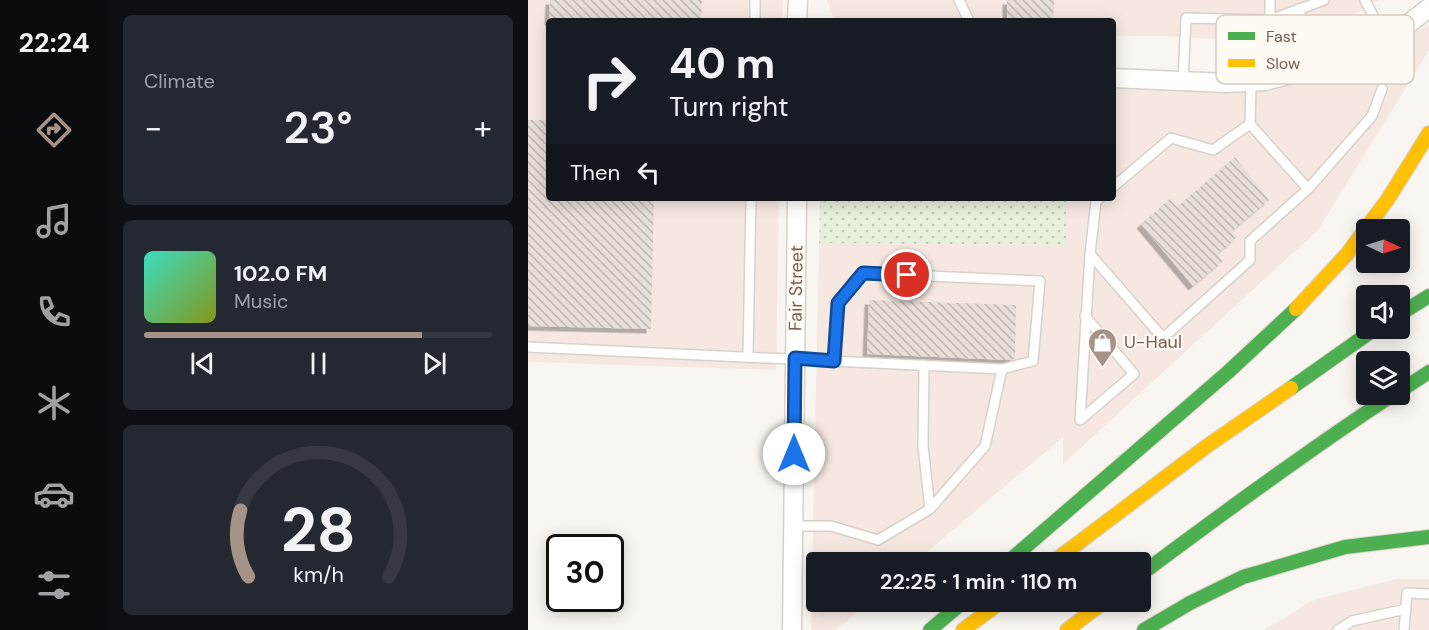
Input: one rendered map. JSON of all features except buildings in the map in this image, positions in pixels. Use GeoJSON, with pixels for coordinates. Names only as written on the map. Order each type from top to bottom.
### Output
{"type":"FeatureCollection","features":[{"type":"Feature","properties":{"kind":"highway"},"geometry":{"type":"LineString","coordinates":[[1020,552],[1299,307],[1347,254],[1388,199],[1429,133]]}},
{"type":"Feature","properties":{"kind":"highway"},"geometry":{"type":"LineString","coordinates":[[1410,308],[1429,296]]}},
{"type":"Feature","properties":{"kind":"highway"},"geometry":{"type":"LineString","coordinates":[[1066,552],[1207,446],[1360,339]]}},
{"type":"Feature","properties":{"kind":"highway"},"geometry":{"type":"LineString","coordinates":[[1410,384],[1429,372]]}},
{"type":"Feature","properties":{"kind":"highway"},"geometry":{"type":"LineString","coordinates":[[1151,567],[1253,490],[1377,405]]}},
{"type":"Feature","properties":{"kind":"highway"},"geometry":{"type":"LineString","coordinates":[[1144,630],[1190,603],[1243,578],[1282,565],[1345,548],[1429,537]]}},
{"type":"Feature","properties":{"kind":"highway"},"geometry":{"type":"LineString","coordinates":[[930,630],[951,612]]}},
{"type":"Feature","properties":{"kind":"highway"},"geometry":{"type":"LineString","coordinates":[[963,630],[987,612]]}},
{"type":"Feature","properties":{"kind":"highway"},"geometry":{"type":"LineString","coordinates":[[1067,630],[1091,612]]}},
{"type":"Feature","properties":{"kind":"street"},"geometry":{"type":"LineString","coordinates":[[797,18],[798,0]]}},
{"type":"Feature","properties":{"kind":"street"},"geometry":{"type":"LineString","coordinates":[[1414,20],[1429,8]]}},
{"type":"Feature","properties":{"kind":"street"},"geometry":{"type":"LineString","coordinates":[[1116,78],[1216,83]]}},
{"type":"Feature","properties":{"kind":"street","name":"Fair Street"},"geometry":{"type":"LineString","coordinates":[[792,630],[797,201]]}},
{"type":"Feature","properties":{"kind":"lane"},"geometry":{"type":"LineString","coordinates":[[755,0],[755,18]]}},
{"type":"Feature","properties":{"kind":"lane"},"geometry":{"type":"LineString","coordinates":[[959,0],[968,18]]}},
{"type":"Feature","properties":{"kind":"lane"},"geometry":{"type":"LineString","coordinates":[[1283,15],[1324,0]]}},
{"type":"Feature","properties":{"kind":"lane"},"geometry":{"type":"LineString","coordinates":[[1365,0],[1373,15]]}},
{"type":"Feature","properties":{"kind":"lane"},"geometry":{"type":"LineString","coordinates":[[1298,9],[1301,15]]}},
{"type":"Feature","properties":{"kind":"lane"},"geometry":{"type":"LineString","coordinates":[[1183,81],[1186,18],[1216,19]]}},
{"type":"Feature","properties":{"kind":"lane"},"geometry":{"type":"LineString","coordinates":[[1251,84],[1250,124],[1308,189]]}},
{"type":"Feature","properties":{"kind":"lane"},"geometry":{"type":"LineString","coordinates":[[1090,254],[1163,338],[1250,260],[1250,242],[1308,189],[1372,116],[1382,89]]}},
{"type":"Feature","properties":{"kind":"lane"},"geometry":{"type":"LineString","coordinates":[[1116,185],[1172,138],[1213,150],[1250,124]]}},
{"type":"Feature","properties":{"kind":"lane"},"geometry":{"type":"LineString","coordinates":[[748,357],[751,201]]}},
{"type":"Feature","properties":{"kind":"lane"},"geometry":{"type":"LineString","coordinates":[[1085,316],[1134,374],[1080,420],[1085,316],[1096,201]]}},
{"type":"Feature","properties":{"kind":"lane"},"geometry":{"type":"LineString","coordinates":[[528,346],[795,358],[834,361],[1002,369],[1033,361],[1040,281],[863,273],[838,303],[834,361]]}},
{"type":"Feature","properties":{"kind":"lane"},"geometry":{"type":"LineString","coordinates":[[924,365],[923,446],[930,509]]}},
{"type":"Feature","properties":{"kind":"lane"},"geometry":{"type":"LineString","coordinates":[[794,526],[831,526],[878,540],[930,509],[985,446],[1002,369]]}},
{"type":"Feature","properties":{"kind":"lane"},"geometry":{"type":"LineString","coordinates":[[1404,630],[1407,593],[1429,594]]}},
{"type":"Feature","properties":{"kind":"lane"},"geometry":{"type":"LineString","coordinates":[[1338,630],[1352,621],[1406,609]]}},
{"type":"Feature","properties":{"kind":"shaded area"},"geometry":{"type":"Polygon","coordinates":[[[528,0],[783,0],[782,18],[546,18],[546,201],[779,201],[776,370],[528,362],[528,0]]]}},
{"type":"Feature","properties":{"kind":"shaded area"},"geometry":{"type":"Polygon","coordinates":[[[827,0],[1379,0],[1354,15],[1216,15],[1215,39],[1116,36],[1116,18],[834,18],[827,0]]]}},
{"type":"Feature","properties":{"kind":"shaded area"},"geometry":{"type":"Polygon","coordinates":[[[1429,25],[1429,50],[1414,74],[1414,32],[1429,25]]]}},
{"type":"Feature","properties":{"kind":"shaded area"},"geometry":{"type":"Polygon","coordinates":[[[1283,84],[1408,84],[1318,230],[1063,464],[1063,437],[927,552],[813,552],[819,243],[1065,245],[1066,201],[1116,201],[1116,88],[1232,92],[1283,84]]]}},
{"type":"Feature","properties":{"kind":"shaded area"},"geometry":{"type":"Polygon","coordinates":[[[1397,579],[1429,579],[1429,630],[1264,630],[1314,600],[1397,579]]]}},
{"type":"Feature","properties":{"kind":"shaded area"},"geometry":{"type":"Polygon","coordinates":[[[811,612],[858,612],[836,630],[811,630],[811,612]]]}},
{"type":"Feature","properties":{"kind":"green space"},"geometry":{"type":"Polygon","coordinates":[[[820,201],[1066,201],[1066,245],[819,243],[820,201]]]}},
{"type":"Feature","properties":{"kind":"traffic: fast"},"geometry":{"type":"LineString","coordinates":[[1410,308],[1429,296]]}},
{"type":"Feature","properties":{"kind":"traffic: fast"},"geometry":{"type":"LineString","coordinates":[[1020,552],[1227,373],[1296,309]]}},
{"type":"Feature","properties":{"kind":"traffic: fast"},"geometry":{"type":"LineString","coordinates":[[1291,388],[1360,339]]}},
{"type":"Feature","properties":{"kind":"traffic: fast"},"geometry":{"type":"LineString","coordinates":[[1410,384],[1429,372]]}},
{"type":"Feature","properties":{"kind":"traffic: fast"},"geometry":{"type":"LineString","coordinates":[[1151,567],[1297,460],[1378,405]]}},
{"type":"Feature","properties":{"kind":"traffic: fast"},"geometry":{"type":"LineString","coordinates":[[1144,630],[1190,603],[1243,577],[1345,547],[1429,537]]}},
{"type":"Feature","properties":{"kind":"traffic: fast"},"geometry":{"type":"LineString","coordinates":[[930,630],[951,612]]}},
{"type":"Feature","properties":{"kind":"traffic: slow"},"geometry":{"type":"LineString","coordinates":[[1296,309],[1347,254],[1388,199],[1429,133]]}},
{"type":"Feature","properties":{"kind":"traffic: slow"},"geometry":{"type":"LineString","coordinates":[[1066,552],[1207,446],[1291,388]]}},
{"type":"Feature","properties":{"kind":"traffic: slow"},"geometry":{"type":"LineString","coordinates":[[963,630],[987,612]]}},
{"type":"Feature","properties":{"kind":"traffic: slow"},"geometry":{"type":"LineString","coordinates":[[1067,630],[1091,612]]}},
{"type":"Feature","properties":{"kind":"place","name":"U-Haul"},"geometry":{"type":"Point","coordinates":[1103,368]}},
{"type":"Feature","properties":{"kind":"route"},"geometry":{"type":"LineString","coordinates":[[794,454],[795,358],[834,361],[838,303],[863,273],[907,275]]}}]}
